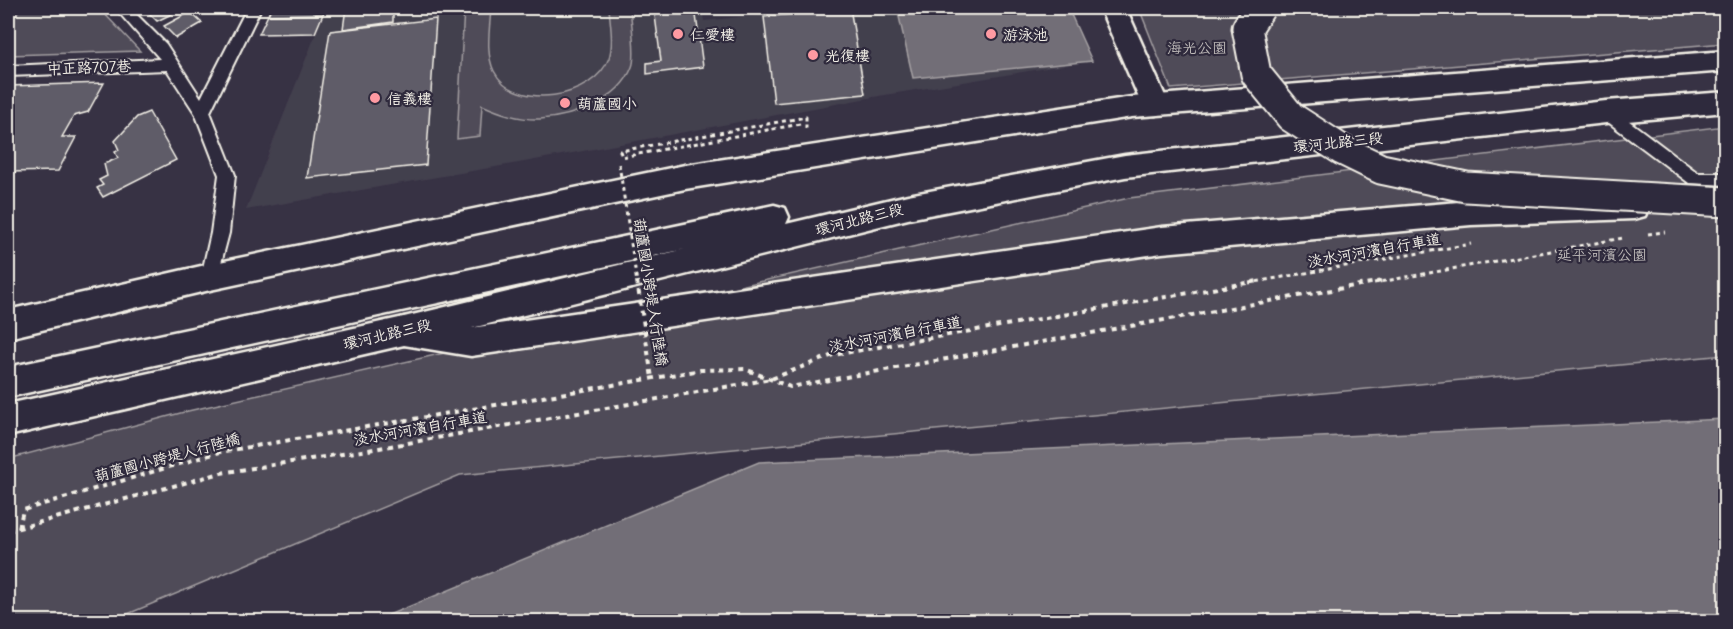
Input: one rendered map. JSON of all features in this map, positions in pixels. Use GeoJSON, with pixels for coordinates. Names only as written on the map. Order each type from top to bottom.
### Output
{"type":"FeatureCollection","features":[{"type":"Feature","properties":{"kind":"main road"},"geometry":{"type":"LineString","coordinates":[[1113,8],[1155,105]]}},
{"type":"Feature","properties":{"kind":"main road"},"geometry":{"type":"LineString","coordinates":[[1260,8],[1247,28],[1256,74],[1291,117],[1342,150],[1381,169],[1466,187],[1725,203]]}},
{"type":"Feature","properties":{"kind":"main road"},"geometry":{"type":"LineString","coordinates":[[8,324],[210,277],[685,177],[1155,105],[1725,61]]}},
{"type":"Feature","properties":{"kind":"main road","name":"環河北路三段"},"geometry":{"type":"LineString","coordinates":[[8,420],[404,331],[908,207],[1125,166],[1606,111],[1725,102]]}},
{"type":"Feature","properties":{"kind":"main road"},"geometry":{"type":"LineString","coordinates":[[404,331],[471,342],[1162,240],[1471,213],[1725,203]]}},
{"type":"Feature","properties":{"kind":"main road"},"geometry":{"type":"LineString","coordinates":[[8,382],[837,204],[908,207]]}},
{"type":"Feature","properties":{"kind":"lane"},"geometry":{"type":"LineString","coordinates":[[122,8],[161,48],[202,112],[226,175],[220,232],[210,277]]}},
{"type":"Feature","properties":{"kind":"lane"},"geometry":{"type":"LineString","coordinates":[[202,112],[254,8]]}},
{"type":"Feature","properties":{"kind":"lane","name":"中正路707巷"},"geometry":{"type":"LineString","coordinates":[[8,71],[171,64]]}},
{"type":"Feature","properties":{"kind":"lane"},"geometry":{"type":"LineString","coordinates":[[1606,111],[1695,179],[1725,179]]}},
{"type":"Feature","properties":{"kind":"path"},"geometry":{"type":"LineString","coordinates":[[725,144],[807,128],[806,117],[620,151],[622,157],[800,124]]}},
{"type":"Feature","properties":{"kind":"path","name":"葫蘆國小跨堤人行陸橋"},"geometry":{"type":"LineString","coordinates":[[20,528],[23,510],[220,452],[652,378],[619,164]]}},
{"type":"Feature","properties":{"kind":"path"},"geometry":{"type":"LineString","coordinates":[[1645,234],[1668,232]]}},
{"type":"Feature","properties":{"kind":"path"},"geometry":{"type":"LineString","coordinates":[[652,378],[701,370],[745,369],[790,387],[1633,237]]}},
{"type":"Feature","properties":{"kind":"path","name":"淡水河河濱自行車道"},"geometry":{"type":"LineString","coordinates":[[8,531],[221,473],[368,450],[771,380],[833,355],[1472,244]]}},
{"type":"Feature","properties":{"kind":"shaded area","name":"葫蘆國小"},"geometry":{"type":"Polygon","coordinates":[[[326,8],[702,8],[704,21],[822,8],[1069,8],[1089,61],[879,96],[524,162],[246,210],[326,8]]]}},
{"type":"Feature","properties":{"kind":"shaded area","name":"游泳池"},"geometry":{"type":"Polygon","coordinates":[[[897,8],[1068,8],[1092,61],[913,78],[897,8]]]}},
{"type":"Feature","properties":{"kind":"shaded area"},"geometry":{"type":"Polygon","coordinates":[[[1725,419],[1725,621],[374,621],[759,462],[1725,419]]]}},
{"type":"Feature","properties":{"kind":"green space"},"geometry":{"type":"Polygon","coordinates":[[[20,8],[99,8],[140,51],[8,55],[8,27],[20,8]]]}},
{"type":"Feature","properties":{"kind":"green space"},"geometry":{"type":"Polygon","coordinates":[[[464,8],[491,8],[489,40],[491,64],[504,84],[519,92],[536,96],[572,91],[588,83],[601,72],[609,58],[611,46],[609,8],[630,8],[634,47],[632,67],[626,79],[606,98],[566,115],[540,119],[525,118],[482,105],[480,136],[457,139],[464,8]]]}},
{"type":"Feature","properties":{"kind":"green space","name":"海光公園"},"geometry":{"type":"Polygon","coordinates":[[[1139,8],[1725,8],[1725,43],[1171,89],[1139,8]]]}},
{"type":"Feature","properties":{"kind":"green space","name":"延平河濱公園"},"geometry":{"type":"Polygon","coordinates":[[[1725,126],[1725,355],[460,475],[111,621],[8,622],[8,459],[188,411],[1129,198],[1725,126]]]}},
{"type":"Feature","properties":{"kind":"building"},"geometry":{"type":"Polygon","coordinates":[[[144,8],[184,8],[157,21],[144,8]]]}},
{"type":"Feature","properties":{"kind":"building"},"geometry":{"type":"Polygon","coordinates":[[[271,8],[326,8],[323,14],[268,15],[271,8]]]}},
{"type":"Feature","properties":{"kind":"building"},"geometry":{"type":"Polygon","coordinates":[[[346,8],[411,8],[412,11],[393,13],[393,22],[343,29],[346,8]]]}},
{"type":"Feature","properties":{"kind":"building","name":"仁愛樓"},"geometry":{"type":"Polygon","coordinates":[[[654,8],[695,8],[703,67],[647,74],[647,63],[661,61],[654,8]]]}},
{"type":"Feature","properties":{"kind":"building","name":"光復樓"},"geometry":{"type":"Polygon","coordinates":[[[850,8],[865,94],[774,103],[764,17],[850,8]]]}},
{"type":"Feature","properties":{"kind":"building"},"geometry":{"type":"Polygon","coordinates":[[[190,12],[202,23],[176,38],[164,26],[190,12]]]}},
{"type":"Feature","properties":{"kind":"building"},"geometry":{"type":"Polygon","coordinates":[[[323,14],[315,33],[259,34],[268,15],[323,14]]]}},
{"type":"Feature","properties":{"kind":"building","name":"信義樓"},"geometry":{"type":"Polygon","coordinates":[[[436,19],[426,165],[307,178],[330,31],[436,19]]]}},
{"type":"Feature","properties":{"kind":"building"},"geometry":{"type":"Polygon","coordinates":[[[104,83],[88,112],[74,116],[62,137],[76,137],[58,171],[8,172],[8,86],[104,83]]]}},
{"type":"Feature","properties":{"kind":"building"},"geometry":{"type":"Polygon","coordinates":[[[149,112],[176,160],[103,197],[97,188],[103,185],[99,180],[107,176],[104,164],[118,158],[115,152],[119,150],[115,141],[137,117],[149,112]]]}},
{"type":"Feature","properties":{"kind":"place","name":"仁愛樓"},"geometry":{"type":"Point","coordinates":[678,34]}},
{"type":"Feature","properties":{"kind":"place","name":"游泳池"},"geometry":{"type":"Point","coordinates":[991,34]}},
{"type":"Feature","properties":{"kind":"place","name":"光復樓"},"geometry":{"type":"Point","coordinates":[813,55]}},
{"type":"Feature","properties":{"kind":"place","name":"信義樓"},"geometry":{"type":"Point","coordinates":[375,98]}},
{"type":"Feature","properties":{"kind":"place","name":"葫蘆國小"},"geometry":{"type":"Point","coordinates":[565,103]}}]}
